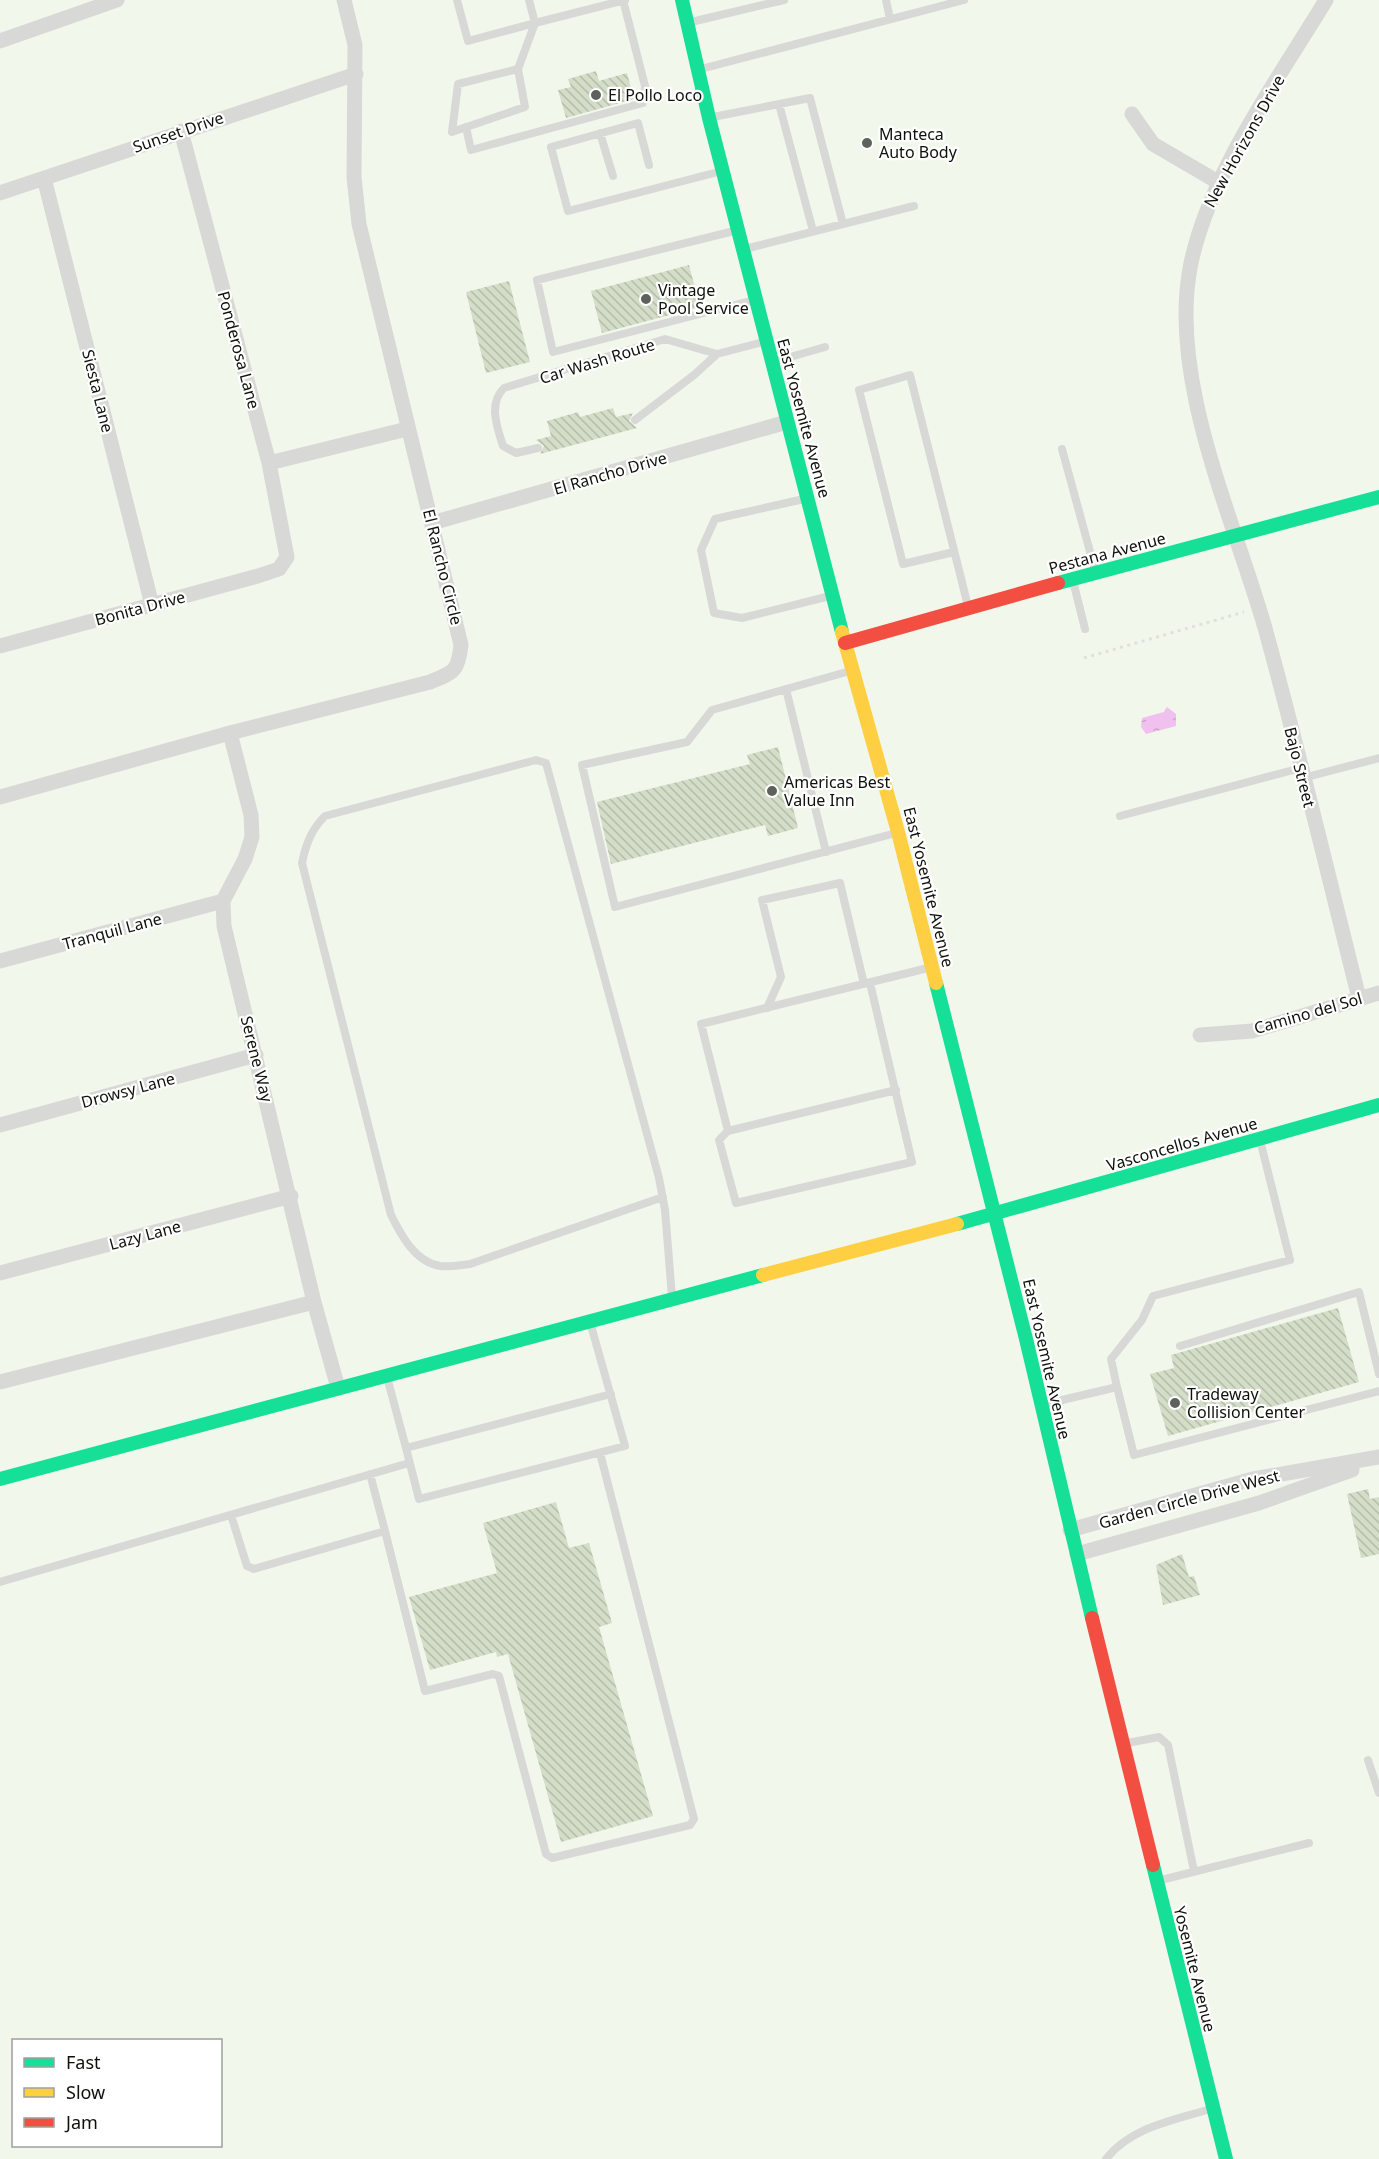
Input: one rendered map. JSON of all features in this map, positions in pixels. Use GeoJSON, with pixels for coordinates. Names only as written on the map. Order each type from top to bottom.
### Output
{"type":"FeatureCollection","features":[{"type":"Feature","properties":{"kind":"main road","name":"East Yosemite Avenue"},"geometry":{"type":"LineString","coordinates":[[682,0],[697,70],[787,422],[852,671],[898,832],[994,1214],[1132,1786]]}},
{"type":"Feature","properties":{"kind":"main road","name":"Pestana Avenue"},"geometry":{"type":"LineString","coordinates":[[845,643],[1072,578],[1379,497]]}},
{"type":"Feature","properties":{"kind":"main road","name":"Vasconcellos Avenue"},"geometry":{"type":"LineString","coordinates":[[0,1479],[994,1214],[1379,1105]]}},
{"type":"Feature","properties":{"kind":"main road","name":"Yosemite Avenue"},"geometry":{"type":"LineString","coordinates":[[1132,1786],[1226,2159]]}},
{"type":"Feature","properties":{"kind":"street"},"geometry":{"type":"LineString","coordinates":[[0,41],[117,0]]}},
{"type":"Feature","properties":{"kind":"street","name":"El Rancho Circle"},"geometry":{"type":"LineString","coordinates":[[0,797],[230,733],[430,682],[453,672],[459,664],[461,645],[359,224],[354,177],[355,45],[344,0]]}},
{"type":"Feature","properties":{"kind":"street","name":"New Horizons Drive"},"geometry":{"type":"LineString","coordinates":[[1237,536],[1203,432],[1189,357],[1186,314],[1190,265],[1205,210],[1218,182],[1326,0]]}},
{"type":"Feature","properties":{"kind":"street","name":"Sunset Drive"},"geometry":{"type":"LineString","coordinates":[[0,193],[181,130],[356,74]]}},
{"type":"Feature","properties":{"kind":"street"},"geometry":{"type":"LineString","coordinates":[[1132,114],[1153,144],[1218,182]]}},
{"type":"Feature","properties":{"kind":"street","name":"Ponderosa Lane"},"geometry":{"type":"LineString","coordinates":[[181,130],[268,463],[288,549],[287,557],[279,569]]}},
{"type":"Feature","properties":{"kind":"street","name":"Siesta Lane"},"geometry":{"type":"LineString","coordinates":[[44,178],[152,605]]}},
{"type":"Feature","properties":{"kind":"street","name":"El Rancho Drive"},"geometry":{"type":"LineString","coordinates":[[432,523],[787,422]]}},
{"type":"Feature","properties":{"kind":"street"},"geometry":{"type":"LineString","coordinates":[[268,463],[407,429]]}},
{"type":"Feature","properties":{"kind":"street","name":"Bajo Street"},"geometry":{"type":"LineString","coordinates":[[1237,536],[1265,629],[1359,998]]}},
{"type":"Feature","properties":{"kind":"street","name":"Bonita Drive"},"geometry":{"type":"LineString","coordinates":[[0,646],[279,569]]}},
{"type":"Feature","properties":{"kind":"street"},"geometry":{"type":"LineString","coordinates":[[223,901],[245,859],[252,837],[251,815],[230,733]]}},
{"type":"Feature","properties":{"kind":"street","name":"Tranquil Lane"},"geometry":{"type":"LineString","coordinates":[[0,962],[223,901]]}},
{"type":"Feature","properties":{"kind":"street","name":"Serene Way"},"geometry":{"type":"LineString","coordinates":[[223,901],[224,926],[291,1196],[314,1302],[325,1332],[338,1388]]}},
{"type":"Feature","properties":{"kind":"street","name":"Camino del Sol"},"geometry":{"type":"LineString","coordinates":[[1200,1035],[1252,1031],[1379,993]]}},
{"type":"Feature","properties":{"kind":"street","name":"Drowsy Lane"},"geometry":{"type":"LineString","coordinates":[[0,1125],[256,1055]]}},
{"type":"Feature","properties":{"kind":"street","name":"Lazy Lane"},"geometry":{"type":"LineString","coordinates":[[0,1273],[291,1196]]}},
{"type":"Feature","properties":{"kind":"street"},"geometry":{"type":"LineString","coordinates":[[0,1382],[314,1302]]}},
{"type":"Feature","properties":{"kind":"street","name":"Garden Circle Drive West"},"geometry":{"type":"LineString","coordinates":[[1070,1530],[1253,1479],[1379,1459]]}},
{"type":"Feature","properties":{"kind":"street","name":"Garden Circle Drive West"},"geometry":{"type":"LineString","coordinates":[[1077,1554],[1259,1503],[1379,1459]]}},
{"type":"Feature","properties":{"kind":"lane"},"geometry":{"type":"LineString","coordinates":[[457,0],[468,41],[624,0],[645,86],[643,103],[471,150],[466,127]]}},
{"type":"Feature","properties":{"kind":"lane"},"geometry":{"type":"LineString","coordinates":[[518,69],[458,84],[452,132],[525,107],[518,69],[535,23],[529,0]]}},
{"type":"Feature","properties":{"kind":"lane"},"geometry":{"type":"LineString","coordinates":[[686,23],[784,0]]}},
{"type":"Feature","properties":{"kind":"lane"},"geometry":{"type":"LineString","coordinates":[[886,0],[890,20]]}},
{"type":"Feature","properties":{"kind":"lane"},"geometry":{"type":"LineString","coordinates":[[697,70],[890,20],[946,2],[964,0]]}},
{"type":"Feature","properties":{"kind":"lane"},"geometry":{"type":"LineString","coordinates":[[709,118],[810,98],[843,224]]}},
{"type":"Feature","properties":{"kind":"lane"},"geometry":{"type":"LineString","coordinates":[[779,104],[813,231]]}},
{"type":"Feature","properties":{"kind":"lane"},"geometry":{"type":"LineString","coordinates":[[649,165],[638,123],[550,147],[568,211],[723,171]]}},
{"type":"Feature","properties":{"kind":"lane"},"geometry":{"type":"LineString","coordinates":[[600,133],[613,176]]}},
{"type":"Feature","properties":{"kind":"lane"},"geometry":{"type":"LineString","coordinates":[[743,249],[914,206]]}},
{"type":"Feature","properties":{"kind":"lane"},"geometry":{"type":"LineString","coordinates":[[738,230],[537,280],[553,352],[756,300]]}},
{"type":"Feature","properties":{"kind":"lane","name":"Car Wash Route"},"geometry":{"type":"LineString","coordinates":[[538,448],[516,453],[503,446],[495,413],[499,394],[504,388],[665,339],[717,354]]}},
{"type":"Feature","properties":{"kind":"lane"},"geometry":{"type":"LineString","coordinates":[[635,420],[694,375],[717,354],[767,340]]}},
{"type":"Feature","properties":{"kind":"lane"},"geometry":{"type":"LineString","coordinates":[[772,362],[825,347]]}},
{"type":"Feature","properties":{"kind":"lane"},"geometry":{"type":"LineString","coordinates":[[954,552],[903,564],[859,390],[910,375],[968,608]]}},
{"type":"Feature","properties":{"kind":"lane"},"geometry":{"type":"LineString","coordinates":[[1062,449],[1095,572]]}},
{"type":"Feature","properties":{"kind":"lane"},"geometry":{"type":"LineString","coordinates":[[808,498],[715,519],[701,550],[714,613],[742,618],[832,595]]}},
{"type":"Feature","properties":{"kind":"lane"},"geometry":{"type":"LineString","coordinates":[[1072,578],[1084,629]]}},
{"type":"Feature","properties":{"kind":"lane"},"geometry":{"type":"LineString","coordinates":[[852,671],[712,710],[687,742],[582,765],[615,907],[898,832]]}},
{"type":"Feature","properties":{"kind":"lane"},"geometry":{"type":"LineString","coordinates":[[786,688],[826,852]]}},
{"type":"Feature","properties":{"kind":"lane"},"geometry":{"type":"LineString","coordinates":[[1120,816],[1302,773],[1379,758]]}},
{"type":"Feature","properties":{"kind":"lane"},"geometry":{"type":"LineString","coordinates":[[663,1197],[470,1264],[439,1266],[418,1255],[402,1237],[391,1215],[302,863],[306,843],[315,826],[325,816],[536,760],[546,763],[663,1197],[672,1299]]}},
{"type":"Feature","properties":{"kind":"lane"},"geometry":{"type":"LineString","coordinates":[[767,1008],[781,977],[762,900],[840,883],[896,1089],[912,1162],[736,1203],[720,1140],[728,1131],[896,1089]]}},
{"type":"Feature","properties":{"kind":"lane"},"geometry":{"type":"LineString","coordinates":[[728,1131],[701,1024],[932,967]]}},
{"type":"Feature","properties":{"kind":"lane"},"geometry":{"type":"LineString","coordinates":[[1260,1139],[1290,1260],[1153,1296],[1142,1320],[1111,1359],[1134,1455],[1379,1391]]}},
{"type":"Feature","properties":{"kind":"lane"},"geometry":{"type":"LineString","coordinates":[[1180,1346],[1359,1292],[1379,1374]]}},
{"type":"Feature","properties":{"kind":"lane"},"geometry":{"type":"LineString","coordinates":[[386,1375],[419,1499],[600,1453],[625,1446],[590,1321]]}},
{"type":"Feature","properties":{"kind":"lane"},"geometry":{"type":"LineString","coordinates":[[1041,1406],[1117,1387]]}},
{"type":"Feature","properties":{"kind":"lane"},"geometry":{"type":"LineString","coordinates":[[406,1448],[611,1394]]}},
{"type":"Feature","properties":{"kind":"lane"},"geometry":{"type":"LineString","coordinates":[[370,1474],[425,1691],[493,1674],[499,1676],[546,1854],[552,1858],[690,1825],[694,1819],[600,1453]]}},
{"type":"Feature","properties":{"kind":"lane"},"geometry":{"type":"LineString","coordinates":[[0,1582],[409,1462]]}},
{"type":"Feature","properties":{"kind":"lane"},"geometry":{"type":"LineString","coordinates":[[231,1515],[247,1566],[254,1569],[385,1531]]}},
{"type":"Feature","properties":{"kind":"lane"},"geometry":{"type":"LineString","coordinates":[[1122,1744],[1159,1737],[1168,1746],[1194,1871]]}},
{"type":"Feature","properties":{"kind":"lane"},"geometry":{"type":"LineString","coordinates":[[1368,1760],[1379,1793]]}},
{"type":"Feature","properties":{"kind":"lane"},"geometry":{"type":"LineString","coordinates":[[1156,1881],[1309,1844]]}},
{"type":"Feature","properties":{"kind":"lane"},"geometry":{"type":"LineString","coordinates":[[1106,2159],[1115,2147],[1137,2132],[1213,2108]]}},
{"type":"Feature","properties":{"kind":"path"},"geometry":{"type":"LineString","coordinates":[[1084,658],[1244,612]]}},
{"type":"Feature","properties":{"kind":"water"},"geometry":{"type":"Polygon","coordinates":[[[1167,707],[1176,714],[1176,726],[1146,734],[1141,727],[1142,718],[1164,712],[1167,707]]]}},
{"type":"Feature","properties":{"kind":"building","name":"El Pollo Loco"},"geometry":{"type":"Polygon","coordinates":[[[596,71],[599,81],[627,73],[634,99],[566,118],[558,90],[571,87],[568,79],[596,71]]]}},
{"type":"Feature","properties":{"kind":"building","name":"Vintage Pool Service"},"geometry":{"type":"Polygon","coordinates":[[[689,265],[700,307],[602,333],[591,291],[689,265]]]}},
{"type":"Feature","properties":{"kind":"building"},"geometry":{"type":"Polygon","coordinates":[[[509,281],[530,362],[486,373],[466,292],[509,281]]]}},
{"type":"Feature","properties":{"kind":"building"},"geometry":{"type":"Polygon","coordinates":[[[613,408],[616,417],[633,413],[629,421],[637,428],[540,454],[544,446],[536,440],[551,436],[547,421],[578,412],[580,417],[613,408]]]}},
{"type":"Feature","properties":{"kind":"building"},"geometry":{"type":"Polygon","coordinates":[[[778,747],[798,828],[768,836],[765,825],[611,864],[597,802],[750,764],[747,755],[778,747]]]}},
{"type":"Feature","properties":{"kind":"building"},"geometry":{"type":"Polygon","coordinates":[[[1338,1308],[1359,1382],[1168,1436],[1150,1374],[1174,1368],[1171,1355],[1338,1308]]]}},
{"type":"Feature","properties":{"kind":"building"},"geometry":{"type":"Polygon","coordinates":[[[1368,1489],[1370,1499],[1379,1497],[1379,1554],[1361,1558],[1347,1494],[1368,1489]]]}},
{"type":"Feature","properties":{"kind":"building"},"geometry":{"type":"Polygon","coordinates":[[[556,1502],[569,1548],[589,1543],[612,1623],[599,1627],[653,1816],[561,1842],[508,1654],[497,1657],[496,1652],[430,1670],[409,1597],[497,1573],[483,1523],[556,1502]]]}},
{"type":"Feature","properties":{"kind":"building"},"geometry":{"type":"Polygon","coordinates":[[[1182,1554],[1189,1577],[1194,1576],[1200,1595],[1163,1605],[1156,1565],[1182,1554]]]}},
{"type":"Feature","properties":{"kind":"traffic: fast"},"geometry":{"type":"LineString","coordinates":[[682,0],[709,118],[842,632]]}},
{"type":"Feature","properties":{"kind":"traffic: fast"},"geometry":{"type":"LineString","coordinates":[[1058,583],[1379,497]]}},
{"type":"Feature","properties":{"kind":"traffic: fast"},"geometry":{"type":"LineString","coordinates":[[936,983],[1026,1339],[1092,1618]]}},
{"type":"Feature","properties":{"kind":"traffic: fast"},"geometry":{"type":"LineString","coordinates":[[957,1224],[1379,1105]]}},
{"type":"Feature","properties":{"kind":"traffic: fast"},"geometry":{"type":"LineString","coordinates":[[0,1479],[763,1275]]}},
{"type":"Feature","properties":{"kind":"traffic: fast"},"geometry":{"type":"LineString","coordinates":[[1153,1865],[1226,2159]]}},
{"type":"Feature","properties":{"kind":"traffic: slow"},"geometry":{"type":"LineString","coordinates":[[842,632],[898,832],[936,983]]}},
{"type":"Feature","properties":{"kind":"traffic: slow"},"geometry":{"type":"LineString","coordinates":[[763,1275],[957,1224]]}},
{"type":"Feature","properties":{"kind":"traffic: jam"},"geometry":{"type":"LineString","coordinates":[[845,643],[1058,583]]}},
{"type":"Feature","properties":{"kind":"traffic: jam"},"geometry":{"type":"LineString","coordinates":[[1092,1618],[1153,1865]]}},
{"type":"Feature","properties":{"kind":"place","name":"El Pollo Loco"},"geometry":{"type":"Point","coordinates":[596,95]}},
{"type":"Feature","properties":{"kind":"place","name":"Manteca Auto Body"},"geometry":{"type":"Point","coordinates":[867,143]}},
{"type":"Feature","properties":{"kind":"place","name":"Vintage Pool Service"},"geometry":{"type":"Point","coordinates":[646,299]}},
{"type":"Feature","properties":{"kind":"place","name":"Americas Best Value Inn"},"geometry":{"type":"Point","coordinates":[772,791]}},
{"type":"Feature","properties":{"kind":"place","name":"Tradeway Collision Center"},"geometry":{"type":"Point","coordinates":[1175,1403]}}]}
